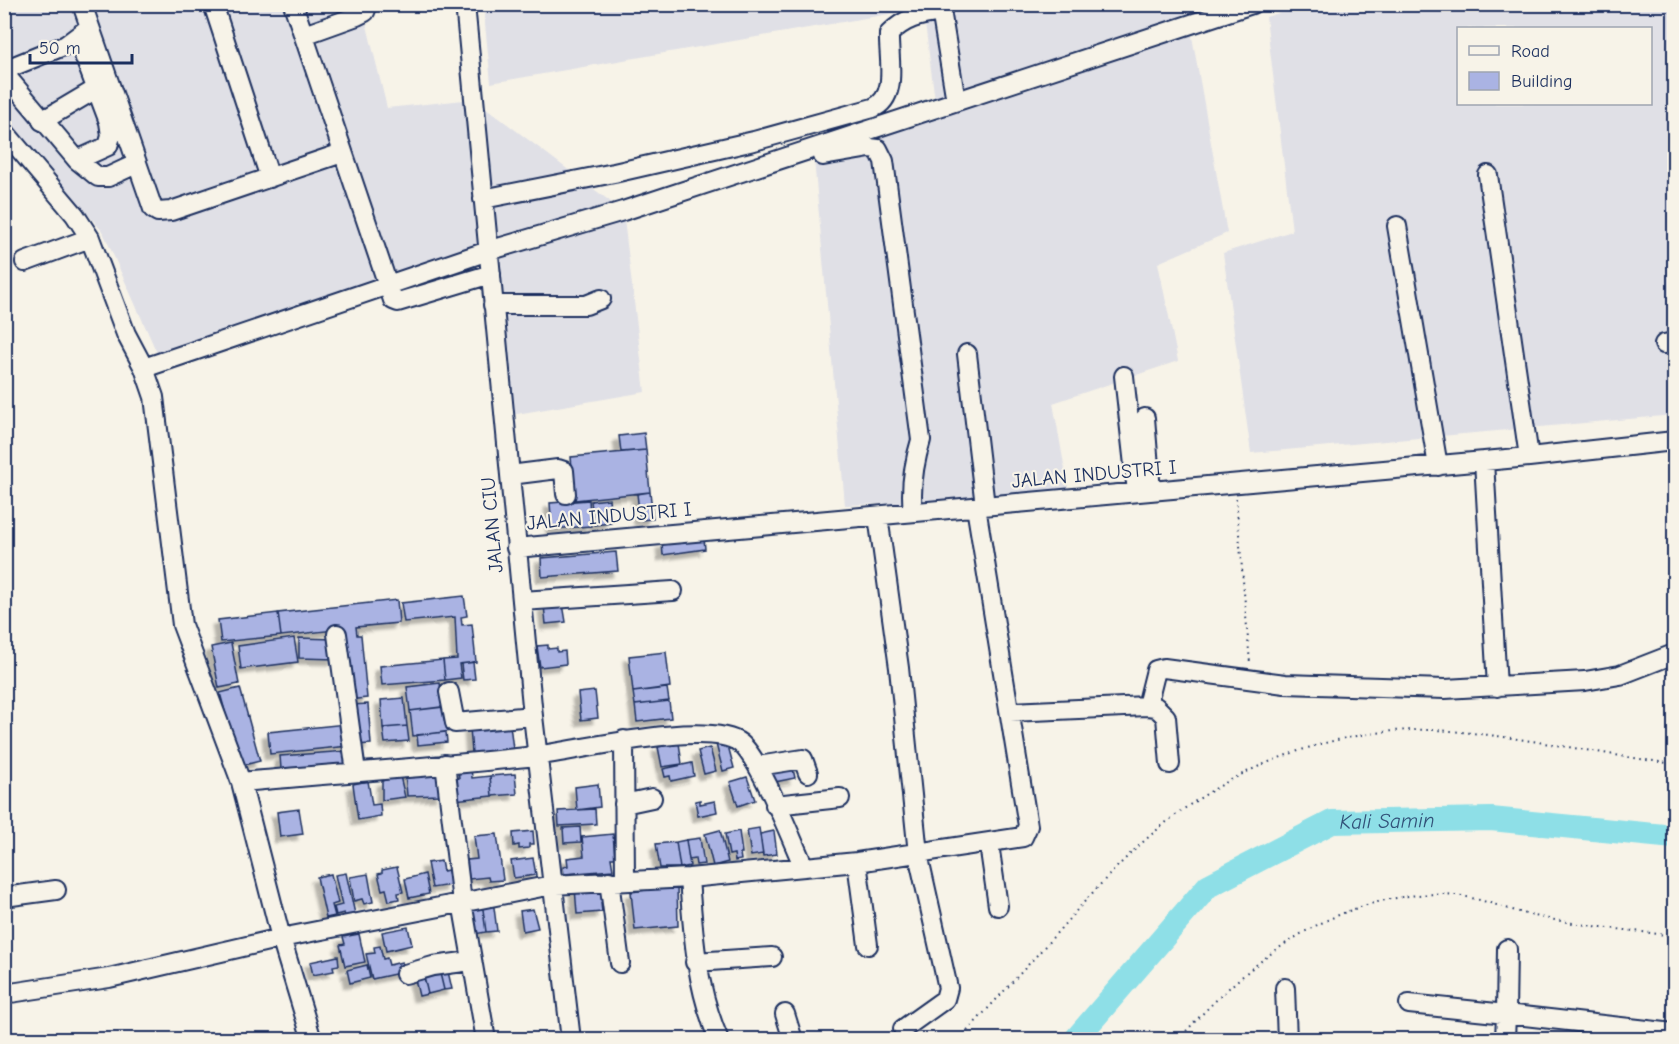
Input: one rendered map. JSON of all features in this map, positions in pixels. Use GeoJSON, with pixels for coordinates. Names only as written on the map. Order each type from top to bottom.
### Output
{"type":"FeatureCollection","features":[{"type":"Feature","properties":{"kind":"street"},"geometry":{"type":"LineString","coordinates":[[77,160],[108,146],[111,136],[109,122],[96,90],[83,32],[82,4]]}},
{"type":"Feature","properties":{"kind":"street"},"geometry":{"type":"LineString","coordinates":[[213,4],[270,178]]}},
{"type":"Feature","properties":{"kind":"street"},"geometry":{"type":"LineString","coordinates":[[293,4],[393,300],[398,303],[491,274]]}},
{"type":"Feature","properties":{"kind":"street"},"geometry":{"type":"LineString","coordinates":[[304,35],[357,16],[365,12],[368,4]]}},
{"type":"Feature","properties":{"kind":"street","name":"JALAN CIU"},"geometry":{"type":"LineString","coordinates":[[465,4],[533,716],[571,1040]]}},
{"type":"Feature","properties":{"kind":"street"},"geometry":{"type":"LineString","coordinates":[[144,368],[488,251],[623,211],[1252,4]]}},
{"type":"Feature","properties":{"kind":"street"},"geometry":{"type":"LineString","coordinates":[[483,199],[614,173],[754,141],[873,108],[882,104],[889,93],[889,34],[900,23],[912,16],[941,8],[956,101]]}},
{"type":"Feature","properties":{"kind":"street"},"geometry":{"type":"LineString","coordinates":[[83,32],[66,45],[8,70],[8,78],[77,160],[98,177],[108,177],[136,164]]}},
{"type":"Feature","properties":{"kind":"street"},"geometry":{"type":"LineString","coordinates":[[83,32],[153,209],[158,212],[171,211],[342,153]]}},
{"type":"Feature","properties":{"kind":"street"},"geometry":{"type":"LineString","coordinates":[[42,120],[96,90]]}},
{"type":"Feature","properties":{"kind":"street"},"geometry":{"type":"LineString","coordinates":[[4,131],[75,215],[90,238],[126,334],[144,368],[158,412],[182,624],[241,782],[281,938],[312,1040]]}},
{"type":"Feature","properties":{"kind":"street"},"geometry":{"type":"LineString","coordinates":[[823,156],[870,148],[878,149],[884,161],[921,440],[915,463],[911,497],[913,512]]}},
{"type":"Feature","properties":{"kind":"street"},"geometry":{"type":"LineString","coordinates":[[1488,175],[1529,458]]}},
{"type":"Feature","properties":{"kind":"street"},"geometry":{"type":"LineString","coordinates":[[1397,226],[1438,466]]}},
{"type":"Feature","properties":{"kind":"street"},"geometry":{"type":"LineString","coordinates":[[26,262],[90,238]]}},
{"type":"Feature","properties":{"kind":"street"},"geometry":{"type":"LineString","coordinates":[[494,305],[586,305],[601,298]]}},
{"type":"Feature","properties":{"kind":"street"},"geometry":{"type":"LineString","coordinates":[[4,994],[109,978],[281,938],[552,885],[689,878],[857,862],[1017,840],[1026,834],[1028,826],[981,506],[967,354]]}},
{"type":"Feature","properties":{"kind":"street"},"geometry":{"type":"LineString","coordinates":[[1124,376],[1144,492]]}},
{"type":"Feature","properties":{"kind":"street"},"geometry":{"type":"LineString","coordinates":[[1144,492],[1145,418]]}},
{"type":"Feature","properties":{"kind":"street","name":"JALAN INDUSTRI I"},"geometry":{"type":"LineString","coordinates":[[516,548],[1529,458],[1674,441]]}},
{"type":"Feature","properties":{"kind":"street"},"geometry":{"type":"LineString","coordinates":[[1484,462],[1497,687]]}},
{"type":"Feature","properties":{"kind":"street"},"geometry":{"type":"LineString","coordinates":[[510,476],[564,471],[566,494]]}},
{"type":"Feature","properties":{"kind":"street"},"geometry":{"type":"LineString","coordinates":[[878,516],[901,678],[918,854],[948,988],[945,999],[903,1029]]}},
{"type":"Feature","properties":{"kind":"street"},"geometry":{"type":"LineString","coordinates":[[522,601],[673,591]]}},
{"type":"Feature","properties":{"kind":"street"},"geometry":{"type":"LineString","coordinates":[[337,634],[356,772]]}},
{"type":"Feature","properties":{"kind":"street"},"geometry":{"type":"LineString","coordinates":[[1147,706],[1156,670],[1175,668],[1252,680],[1405,690],[1585,681],[1620,675],[1674,654]]}},
{"type":"Feature","properties":{"kind":"street"},"geometry":{"type":"LineString","coordinates":[[449,692],[455,723],[533,716]]}},
{"type":"Feature","properties":{"kind":"street"},"geometry":{"type":"LineString","coordinates":[[1010,712],[1156,707],[1166,717],[1170,764]]}},
{"type":"Feature","properties":{"kind":"street"},"geometry":{"type":"LineString","coordinates":[[241,782],[538,756],[624,740],[700,735],[727,737],[740,743],[758,766],[804,867]]}},
{"type":"Feature","properties":{"kind":"street"},"geometry":{"type":"LineString","coordinates":[[620,963],[617,881],[624,804],[624,740]]}},
{"type":"Feature","properties":{"kind":"street"},"geometry":{"type":"LineString","coordinates":[[758,766],[803,759],[808,773]]}},
{"type":"Feature","properties":{"kind":"street"},"geometry":{"type":"LineString","coordinates":[[445,764],[462,902],[486,1040]]}},
{"type":"Feature","properties":{"kind":"street"},"geometry":{"type":"LineString","coordinates":[[624,804],[652,798]]}},
{"type":"Feature","properties":{"kind":"street"},"geometry":{"type":"LineString","coordinates":[[775,805],[840,798]]}},
{"type":"Feature","properties":{"kind":"street"},"geometry":{"type":"LineString","coordinates":[[989,844],[998,906]]}},
{"type":"Feature","properties":{"kind":"street"},"geometry":{"type":"LineString","coordinates":[[857,862],[868,945]]}},
{"type":"Feature","properties":{"kind":"street"},"geometry":{"type":"LineString","coordinates":[[689,878],[702,1021],[719,1040]]}},
{"type":"Feature","properties":{"kind":"street"},"geometry":{"type":"LineString","coordinates":[[4,897],[56,890]]}},
{"type":"Feature","properties":{"kind":"street"},"geometry":{"type":"LineString","coordinates":[[1505,1040],[1507,949]]}},
{"type":"Feature","properties":{"kind":"street"},"geometry":{"type":"LineString","coordinates":[[695,962],[772,957]]}},
{"type":"Feature","properties":{"kind":"street"},"geometry":{"type":"LineString","coordinates":[[405,974],[433,966],[471,961]]}},
{"type":"Feature","properties":{"kind":"street"},"geometry":{"type":"LineString","coordinates":[[1285,988],[1287,1040]]}},
{"type":"Feature","properties":{"kind":"street"},"geometry":{"type":"LineString","coordinates":[[1409,1004],[1674,1034]]}},
{"type":"Feature","properties":{"kind":"street"},"geometry":{"type":"LineString","coordinates":[[785,1014],[793,1040]]}},
{"type":"Feature","properties":{"kind":"path"},"geometry":{"type":"LineString","coordinates":[[1234,484],[1252,680]]}},
{"type":"Feature","properties":{"kind":"path"},"geometry":{"type":"LineString","coordinates":[[958,1040],[1136,848],[1177,814],[1231,780],[1281,759],[1339,739],[1400,731],[1448,730],[1674,764]]}},
{"type":"Feature","properties":{"kind":"path"},"geometry":{"type":"LineString","coordinates":[[1179,1040],[1217,997],[1270,952],[1305,931],[1348,910],[1390,898],[1439,894],[1488,901],[1536,916],[1562,921],[1674,936]]}},
{"type":"Feature","properties":{"kind":"shaded area"},"geometry":{"type":"Polygon","coordinates":[[[1309,4],[1674,5],[1674,415],[1251,453],[1223,253],[1292,231],[1266,17],[1309,4]]]}},
{"type":"Feature","properties":{"kind":"shaded area"},"geometry":{"type":"Polygon","coordinates":[[[4,5],[362,5],[387,108],[474,99],[623,211],[645,392],[505,416],[490,257],[161,362],[103,232],[5,117],[4,5]]]}},
{"type":"Feature","properties":{"kind":"shaded area"},"geometry":{"type":"Polygon","coordinates":[[[483,5],[1210,5],[944,105],[1190,25],[1227,233],[1158,263],[1178,361],[1053,403],[1070,498],[845,505],[813,148],[936,108],[923,8],[491,83],[483,5]]]}},
{"type":"Feature","properties":{"kind":"building"},"geometry":{"type":"Polygon","coordinates":[[[644,433],[646,450],[621,452],[619,436],[644,433]]]}},
{"type":"Feature","properties":{"kind":"building"},"geometry":{"type":"Polygon","coordinates":[[[646,450],[650,492],[575,500],[571,457],[646,450]]]}},
{"type":"Feature","properties":{"kind":"building"},"geometry":{"type":"Polygon","coordinates":[[[650,492],[653,519],[640,520],[637,494],[650,492]]]}},
{"type":"Feature","properties":{"kind":"building"},"geometry":{"type":"Polygon","coordinates":[[[609,499],[611,523],[594,525],[591,501],[609,499]]]}},
{"type":"Feature","properties":{"kind":"building"},"geometry":{"type":"Polygon","coordinates":[[[589,500],[591,526],[552,529],[550,503],[589,500]]]}},
{"type":"Feature","properties":{"kind":"building"},"geometry":{"type":"Polygon","coordinates":[[[704,538],[705,549],[663,555],[662,544],[704,538]]]}},
{"type":"Feature","properties":{"kind":"building"},"geometry":{"type":"Polygon","coordinates":[[[616,552],[618,571],[542,577],[541,558],[616,552]]]}},
{"type":"Feature","properties":{"kind":"building"},"geometry":{"type":"Polygon","coordinates":[[[464,596],[467,616],[461,617],[462,625],[472,624],[476,662],[459,664],[461,678],[445,680],[443,660],[457,659],[455,617],[404,622],[401,603],[464,596]]]}},
{"type":"Feature","properties":{"kind":"building"},"geometry":{"type":"Polygon","coordinates":[[[397,600],[399,623],[356,627],[357,635],[361,635],[367,698],[347,700],[344,629],[281,636],[278,613],[397,600]]]}},
{"type":"Feature","properties":{"kind":"building"},"geometry":{"type":"Polygon","coordinates":[[[563,604],[566,622],[546,624],[544,606],[563,604]]]}},
{"type":"Feature","properties":{"kind":"building"},"geometry":{"type":"Polygon","coordinates":[[[278,613],[281,636],[221,642],[218,620],[278,613]]]}},
{"type":"Feature","properties":{"kind":"building"},"geometry":{"type":"Polygon","coordinates":[[[294,638],[298,662],[241,669],[238,646],[294,638]]]}},
{"type":"Feature","properties":{"kind":"building"},"geometry":{"type":"Polygon","coordinates":[[[299,638],[335,639],[335,659],[299,658],[299,638]]]}},
{"type":"Feature","properties":{"kind":"building"},"geometry":{"type":"Polygon","coordinates":[[[231,643],[239,684],[219,688],[211,647],[231,643]]]}},
{"type":"Feature","properties":{"kind":"building"},"geometry":{"type":"Polygon","coordinates":[[[548,645],[548,649],[557,648],[557,652],[565,651],[566,664],[540,667],[537,646],[548,645]]]}},
{"type":"Feature","properties":{"kind":"building"},"geometry":{"type":"Polygon","coordinates":[[[666,652],[670,687],[633,692],[629,656],[666,652]]]}},
{"type":"Feature","properties":{"kind":"building"},"geometry":{"type":"Polygon","coordinates":[[[443,660],[445,680],[382,685],[380,666],[443,660]]]}},
{"type":"Feature","properties":{"kind":"building"},"geometry":{"type":"Polygon","coordinates":[[[473,662],[475,679],[463,680],[461,664],[473,662]]]}},
{"type":"Feature","properties":{"kind":"building"},"geometry":{"type":"Polygon","coordinates":[[[440,683],[443,707],[410,711],[407,687],[440,683]]]}},
{"type":"Feature","properties":{"kind":"building"},"geometry":{"type":"Polygon","coordinates":[[[240,688],[260,761],[240,766],[220,693],[240,688]]]}},
{"type":"Feature","properties":{"kind":"building"},"geometry":{"type":"Polygon","coordinates":[[[667,688],[669,701],[635,705],[633,692],[667,688]]]}},
{"type":"Feature","properties":{"kind":"building"},"geometry":{"type":"Polygon","coordinates":[[[595,691],[598,718],[581,720],[578,693],[595,691]]]}},
{"type":"Feature","properties":{"kind":"building"},"geometry":{"type":"Polygon","coordinates":[[[404,698],[407,726],[383,728],[381,700],[404,698]]]}},
{"type":"Feature","properties":{"kind":"building"},"geometry":{"type":"Polygon","coordinates":[[[669,701],[671,718],[637,722],[635,705],[669,701]]]}},
{"type":"Feature","properties":{"kind":"building"},"geometry":{"type":"Polygon","coordinates":[[[368,704],[371,744],[354,745],[350,705],[368,704]]]}},
{"type":"Feature","properties":{"kind":"building"},"geometry":{"type":"Polygon","coordinates":[[[448,706],[451,731],[413,736],[410,711],[448,706]]]}},
{"type":"Feature","properties":{"kind":"building"},"geometry":{"type":"Polygon","coordinates":[[[346,724],[349,746],[270,754],[268,732],[346,724]]]}},
{"type":"Feature","properties":{"kind":"building"},"geometry":{"type":"Polygon","coordinates":[[[510,725],[513,749],[472,753],[470,728],[510,725]]]}},
{"type":"Feature","properties":{"kind":"building"},"geometry":{"type":"Polygon","coordinates":[[[407,726],[409,741],[385,743],[383,728],[407,726]]]}},
{"type":"Feature","properties":{"kind":"building"},"geometry":{"type":"Polygon","coordinates":[[[446,732],[447,742],[418,745],[417,735],[446,732]]]}},
{"type":"Feature","properties":{"kind":"building"},"geometry":{"type":"Polygon","coordinates":[[[663,740],[679,743],[682,764],[662,767],[658,747],[664,746],[663,740]]]}},
{"type":"Feature","properties":{"kind":"building"},"geometry":{"type":"Polygon","coordinates":[[[727,742],[734,768],[723,771],[716,744],[727,742]]]}},
{"type":"Feature","properties":{"kind":"building"},"geometry":{"type":"Polygon","coordinates":[[[710,748],[716,771],[704,774],[698,751],[710,748]]]}},
{"type":"Feature","properties":{"kind":"building"},"geometry":{"type":"Polygon","coordinates":[[[347,751],[348,764],[281,769],[280,756],[347,751]]]}},
{"type":"Feature","properties":{"kind":"building"},"geometry":{"type":"Polygon","coordinates":[[[692,763],[694,776],[671,781],[670,776],[665,777],[663,769],[692,763]]]}},
{"type":"Feature","properties":{"kind":"building"},"geometry":{"type":"Polygon","coordinates":[[[792,764],[795,778],[770,783],[767,770],[792,764]]]}},
{"type":"Feature","properties":{"kind":"building"},"geometry":{"type":"Polygon","coordinates":[[[471,768],[472,778],[490,776],[492,796],[454,800],[452,779],[459,778],[458,769],[471,768]]]}},
{"type":"Feature","properties":{"kind":"building"},"geometry":{"type":"Polygon","coordinates":[[[439,770],[441,795],[407,796],[405,772],[439,770]]]}},
{"type":"Feature","properties":{"kind":"building"},"geometry":{"type":"Polygon","coordinates":[[[515,774],[517,794],[492,796],[490,776],[515,774]]]}},
{"type":"Feature","properties":{"kind":"building"},"geometry":{"type":"Polygon","coordinates":[[[400,776],[405,797],[382,800],[382,781],[400,776]]]}},
{"type":"Feature","properties":{"kind":"building"},"geometry":{"type":"Polygon","coordinates":[[[747,777],[755,800],[738,806],[730,782],[747,777]]]}},
{"type":"Feature","properties":{"kind":"building"},"geometry":{"type":"Polygon","coordinates":[[[368,781],[372,805],[380,804],[381,816],[358,820],[353,784],[368,781]]]}},
{"type":"Feature","properties":{"kind":"building"},"geometry":{"type":"Polygon","coordinates":[[[598,784],[600,807],[577,810],[575,787],[598,784]]]}},
{"type":"Feature","properties":{"kind":"building"},"geometry":{"type":"Polygon","coordinates":[[[700,800],[700,804],[715,801],[717,812],[698,816],[695,801],[700,800]]]}},
{"type":"Feature","properties":{"kind":"building"},"geometry":{"type":"Polygon","coordinates":[[[299,809],[303,834],[280,837],[277,812],[299,809]]]}},
{"type":"Feature","properties":{"kind":"building"},"geometry":{"type":"Polygon","coordinates":[[[595,809],[596,824],[559,826],[558,811],[595,809]]]}},
{"type":"Feature","properties":{"kind":"building"},"geometry":{"type":"Polygon","coordinates":[[[580,827],[581,842],[564,843],[563,828],[580,827]]]}},
{"type":"Feature","properties":{"kind":"building"},"geometry":{"type":"Polygon","coordinates":[[[759,828],[763,854],[751,856],[747,830],[759,828]]]}},
{"type":"Feature","properties":{"kind":"building"},"geometry":{"type":"Polygon","coordinates":[[[720,830],[728,862],[713,866],[705,834],[720,830]]]}},
{"type":"Feature","properties":{"kind":"building"},"geometry":{"type":"Polygon","coordinates":[[[533,831],[534,844],[529,844],[529,848],[519,849],[519,845],[514,846],[513,833],[533,831]]]}},
{"type":"Feature","properties":{"kind":"building"},"geometry":{"type":"Polygon","coordinates":[[[739,831],[742,853],[740,853],[741,860],[735,861],[734,854],[729,855],[725,834],[739,831]]]}},
{"type":"Feature","properties":{"kind":"building"},"geometry":{"type":"Polygon","coordinates":[[[774,831],[777,854],[763,856],[760,834],[774,831]]]}},
{"type":"Feature","properties":{"kind":"building"},"geometry":{"type":"Polygon","coordinates":[[[497,834],[503,880],[489,881],[488,877],[469,879],[467,860],[477,859],[474,836],[497,834]]]}},
{"type":"Feature","properties":{"kind":"building"},"geometry":{"type":"Polygon","coordinates":[[[613,834],[615,858],[611,858],[613,870],[564,874],[563,867],[568,866],[567,858],[584,856],[582,837],[613,834]]]}},
{"type":"Feature","properties":{"kind":"building"},"geometry":{"type":"Polygon","coordinates":[[[700,838],[704,864],[696,865],[695,859],[689,860],[686,840],[700,838]]]}},
{"type":"Feature","properties":{"kind":"building"},"geometry":{"type":"Polygon","coordinates":[[[686,840],[690,866],[680,868],[676,842],[686,840]]]}},
{"type":"Feature","properties":{"kind":"building"},"geometry":{"type":"Polygon","coordinates":[[[676,842],[680,868],[660,868],[656,844],[676,842]]]}},
{"type":"Feature","properties":{"kind":"building"},"geometry":{"type":"Polygon","coordinates":[[[533,858],[536,875],[514,878],[511,861],[533,858]]]}},
{"type":"Feature","properties":{"kind":"building"},"geometry":{"type":"Polygon","coordinates":[[[441,861],[443,871],[448,870],[451,885],[432,888],[427,863],[441,861]]]}},
{"type":"Feature","properties":{"kind":"building"},"geometry":{"type":"Polygon","coordinates":[[[397,867],[403,892],[398,893],[399,899],[389,901],[386,889],[382,890],[378,874],[382,873],[382,870],[397,867]]]}},
{"type":"Feature","properties":{"kind":"building"},"geometry":{"type":"Polygon","coordinates":[[[346,873],[355,914],[336,915],[334,907],[342,905],[335,875],[346,873]]]}},
{"type":"Feature","properties":{"kind":"building"},"geometry":{"type":"Polygon","coordinates":[[[331,874],[338,903],[332,905],[335,916],[326,918],[317,877],[331,874]]]}},
{"type":"Feature","properties":{"kind":"building"},"geometry":{"type":"Polygon","coordinates":[[[368,874],[373,902],[364,904],[362,899],[354,901],[350,877],[368,874]]]}},
{"type":"Feature","properties":{"kind":"building"},"geometry":{"type":"Polygon","coordinates":[[[425,874],[429,894],[409,898],[405,879],[425,874]]]}},
{"type":"Feature","properties":{"kind":"building"},"geometry":{"type":"Polygon","coordinates":[[[607,885],[608,902],[601,903],[602,912],[577,914],[575,888],[607,885]]]}},
{"type":"Feature","properties":{"kind":"building"},"geometry":{"type":"Polygon","coordinates":[[[677,886],[678,926],[635,930],[631,892],[677,886]]]}},
{"type":"Feature","properties":{"kind":"building"},"geometry":{"type":"Polygon","coordinates":[[[493,900],[497,931],[486,932],[482,902],[493,900]]]}},
{"type":"Feature","properties":{"kind":"building"},"geometry":{"type":"Polygon","coordinates":[[[482,902],[486,932],[475,934],[470,903],[482,902]]]}},
{"type":"Feature","properties":{"kind":"building"},"geometry":{"type":"Polygon","coordinates":[[[533,909],[538,928],[523,931],[520,911],[533,909]]]}},
{"type":"Feature","properties":{"kind":"building"},"geometry":{"type":"Polygon","coordinates":[[[408,927],[412,945],[386,951],[382,932],[408,927]]]}},
{"type":"Feature","properties":{"kind":"building"},"geometry":{"type":"Polygon","coordinates":[[[359,934],[365,962],[345,966],[340,945],[345,944],[343,937],[359,934]]]}},
{"type":"Feature","properties":{"kind":"building"},"geometry":{"type":"Polygon","coordinates":[[[380,946],[383,959],[387,958],[389,965],[402,962],[404,972],[372,979],[366,954],[375,953],[374,947],[380,946]]]}},
{"type":"Feature","properties":{"kind":"building"},"geometry":{"type":"Polygon","coordinates":[[[338,956],[339,965],[333,966],[334,971],[313,975],[310,962],[338,956]]]}},
{"type":"Feature","properties":{"kind":"building"},"geometry":{"type":"Polygon","coordinates":[[[367,965],[370,978],[350,983],[347,970],[367,965]]]}},
{"type":"Feature","properties":{"kind":"building"},"geometry":{"type":"Polygon","coordinates":[[[447,967],[452,989],[444,990],[439,969],[447,967]]]}},
{"type":"Feature","properties":{"kind":"building"},"geometry":{"type":"Polygon","coordinates":[[[439,969],[444,990],[428,994],[423,973],[439,969]]]}},
{"type":"Feature","properties":{"kind":"building"},"geometry":{"type":"Polygon","coordinates":[[[423,973],[428,994],[419,996],[414,975],[423,973]]]}},
{"type":"Feature","properties":{"kind":"waterway","name":"Kali Samin"},"geometry":{"type":"LineString","coordinates":[[1075,1040],[1208,886],[1332,822],[1491,819],[1674,837]]}}]}
